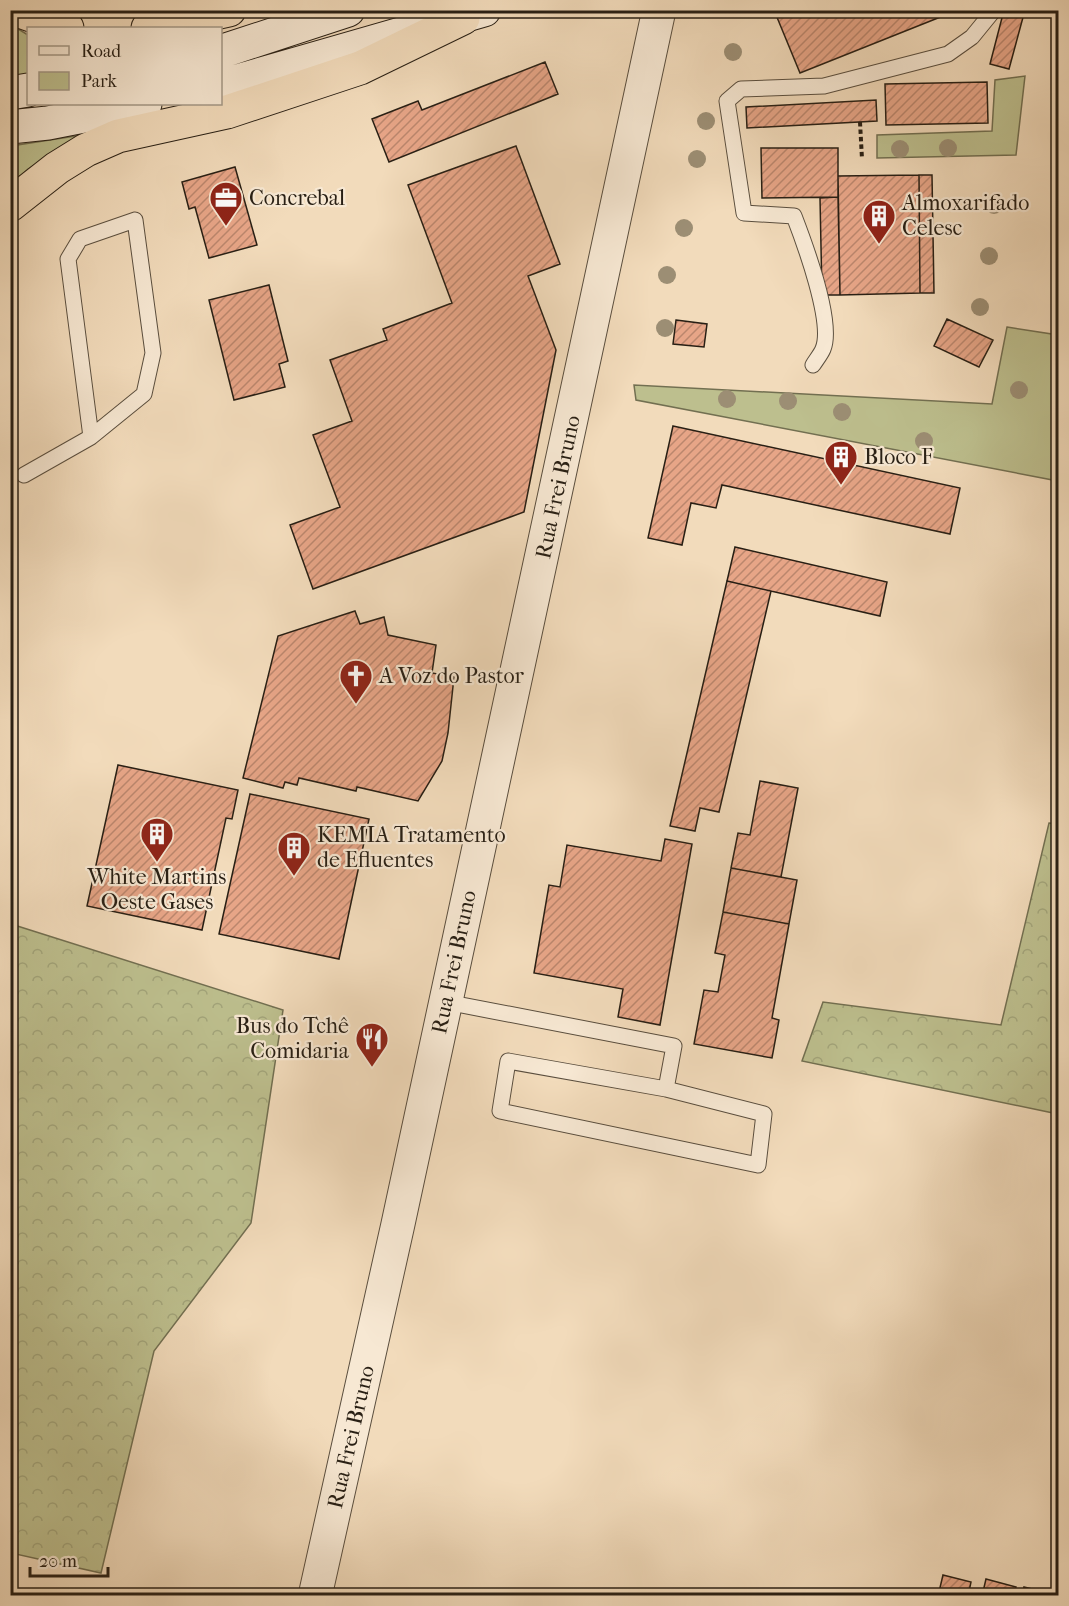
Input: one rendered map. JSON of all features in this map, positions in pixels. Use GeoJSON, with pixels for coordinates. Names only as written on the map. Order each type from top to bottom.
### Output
{"type":"FeatureCollection","features":[{"type":"Feature","properties":{"kind":"highway"},"geometry":{"type":"LineString","coordinates":[[17,10],[64,27]]}},
{"type":"Feature","properties":{"kind":"highway"},"geometry":{"type":"LineString","coordinates":[[152,27],[229,10]]}},
{"type":"Feature","properties":{"kind":"highway"},"geometry":{"type":"LineString","coordinates":[[10,205],[57,168],[86,150],[118,136],[227,112],[360,68],[473,14]]}},
{"type":"Feature","properties":{"kind":"street"},"geometry":{"type":"LineString","coordinates":[[222,51],[348,10]]}},
{"type":"Feature","properties":{"kind":"street","name":"Rua Frei Bruno"},"geometry":{"type":"LineString","coordinates":[[315,1596],[446,1002],[659,10]]}},
{"type":"Feature","properties":{"kind":"street"},"geometry":{"type":"LineString","coordinates":[[222,85],[473,14]]}},
{"type":"Feature","properties":{"kind":"street"},"geometry":{"type":"LineString","coordinates":[[10,93],[27,90]]}},
{"type":"Feature","properties":{"kind":"street"},"geometry":{"type":"LineString","coordinates":[[10,127],[48,123],[140,105]]}},
{"type":"Feature","properties":{"kind":"lane"},"geometry":{"type":"LineString","coordinates":[[813,365],[824,347],[824,328],[814,271],[794,216],[744,213],[727,101],[741,89],[824,86],[948,54],[972,37],[994,10]]}},
{"type":"Feature","properties":{"kind":"lane"},"geometry":{"type":"LineString","coordinates":[[24,475],[91,437],[144,394],[153,354],[135,220],[80,239],[68,259],[91,437]]}},
{"type":"Feature","properties":{"kind":"lane"},"geometry":{"type":"LineString","coordinates":[[446,1002],[674,1046],[666,1089]]}},
{"type":"Feature","properties":{"kind":"lane"},"geometry":{"type":"LineString","coordinates":[[508,1061],[666,1089],[764,1114],[758,1165],[500,1111],[508,1061]]}},
{"type":"Feature","properties":{"kind":"path"},"geometry":{"type":"LineString","coordinates":[[860,122],[862,159]]}},
{"type":"Feature","properties":{"kind":"green space"},"geometry":{"type":"Polygon","coordinates":[[[10,24],[27,34],[27,76],[11,77],[10,24]]]}},
{"type":"Feature","properties":{"kind":"green space"},"geometry":{"type":"Polygon","coordinates":[[[1025,76],[1016,155],[877,158],[877,135],[992,131],[995,80],[1025,76]]]}},
{"type":"Feature","properties":{"kind":"green space"},"geometry":{"type":"Polygon","coordinates":[[[82,135],[28,169],[11,184],[11,146],[82,135]]]}},
{"type":"Feature","properties":{"kind":"green space"},"geometry":{"type":"Polygon","coordinates":[[[1007,327],[1058,335],[1058,481],[636,400],[634,385],[992,404],[1007,327]]]}},
{"type":"Feature","properties":{"kind":"green space"},"geometry":{"type":"Polygon","coordinates":[[[1049,823],[1058,824],[1058,1114],[802,1061],[823,1002],[1001,1025],[1049,823]]]}},
{"type":"Feature","properties":{"kind":"green space"},"geometry":{"type":"Polygon","coordinates":[[[11,924],[283,1010],[251,1223],[154,1351],[101,1573],[11,1553],[11,924]]]}},
{"type":"Feature","properties":{"kind":"building"},"geometry":{"type":"Polygon","coordinates":[[[774,10],[958,10],[800,73],[774,10]]]}},
{"type":"Feature","properties":{"kind":"building"},"geometry":{"type":"Polygon","coordinates":[[[1004,10],[1025,10],[1009,69],[990,64],[1004,10]]]}},
{"type":"Feature","properties":{"kind":"building"},"geometry":{"type":"Polygon","coordinates":[[[545,62],[558,94],[389,162],[372,119],[418,101],[422,110],[545,62]]]}},
{"type":"Feature","properties":{"kind":"building"},"geometry":{"type":"Polygon","coordinates":[[[987,82],[988,123],[886,125],[885,84],[987,82]]]}},
{"type":"Feature","properties":{"kind":"building"},"geometry":{"type":"Polygon","coordinates":[[[876,100],[877,121],[747,128],[746,107],[876,100]]]}},
{"type":"Feature","properties":{"kind":"building"},"geometry":{"type":"Polygon","coordinates":[[[516,146],[560,264],[528,276],[556,350],[524,512],[313,589],[290,525],[340,507],[313,435],[352,421],[330,360],[387,340],[383,329],[452,303],[408,185],[516,146]]]}},
{"type":"Feature","properties":{"kind":"building"},"geometry":{"type":"Polygon","coordinates":[[[761,148],[838,148],[838,197],[762,198],[761,148]]]}},
{"type":"Feature","properties":{"kind":"building","name":"Concrebal"},"geometry":{"type":"Polygon","coordinates":[[[235,167],[257,245],[209,258],[195,207],[189,209],[182,182],[235,167]]]}},
{"type":"Feature","properties":{"kind":"building","name":"Almoxarifado Celesc"},"geometry":{"type":"Polygon","coordinates":[[[919,175],[920,293],[840,295],[838,176],[919,175]]]}},
{"type":"Feature","properties":{"kind":"building"},"geometry":{"type":"Polygon","coordinates":[[[919,175],[932,175],[934,293],[920,293],[919,175]]]}},
{"type":"Feature","properties":{"kind":"building"},"geometry":{"type":"Polygon","coordinates":[[[838,197],[840,295],[822,295],[820,198],[838,197]]]}},
{"type":"Feature","properties":{"kind":"building"},"geometry":{"type":"Polygon","coordinates":[[[269,285],[288,361],[279,364],[285,387],[234,400],[209,300],[269,285]]]}},
{"type":"Feature","properties":{"kind":"building"},"geometry":{"type":"Polygon","coordinates":[[[947,319],[993,340],[979,367],[934,346],[947,319]]]}},
{"type":"Feature","properties":{"kind":"building"},"geometry":{"type":"Polygon","coordinates":[[[676,320],[707,324],[704,347],[673,344],[676,320]]]}},
{"type":"Feature","properties":{"kind":"building","name":"Bloco F"},"geometry":{"type":"Polygon","coordinates":[[[673,426],[960,488],[950,534],[722,485],[716,508],[691,503],[682,545],[648,538],[673,426]]]}},
{"type":"Feature","properties":{"kind":"building"},"geometry":{"type":"Polygon","coordinates":[[[735,547],[887,582],[880,616],[727,581],[735,547]]]}},
{"type":"Feature","properties":{"kind":"building"},"geometry":{"type":"Polygon","coordinates":[[[727,581],[771,591],[719,812],[700,808],[695,831],[670,826],[727,581]]]}},
{"type":"Feature","properties":{"kind":"building","name":"A Voz do Pastor"},"geometry":{"type":"Polygon","coordinates":[[[355,611],[360,624],[384,617],[388,635],[436,645],[432,673],[454,677],[448,733],[442,761],[418,801],[357,787],[356,791],[299,778],[297,785],[285,782],[283,788],[243,778],[278,636],[355,611]]]}},
{"type":"Feature","properties":{"kind":"building","name":"White Martins Oeste Gases"},"geometry":{"type":"Polygon","coordinates":[[[118,765],[238,790],[232,819],[226,818],[202,930],[87,906],[118,765]]]}},
{"type":"Feature","properties":{"kind":"building"},"geometry":{"type":"Polygon","coordinates":[[[760,781],[798,788],[781,877],[731,868],[738,833],[750,835],[760,781]]]}},
{"type":"Feature","properties":{"kind":"building","name":"KEMIA Tratamento de Efluentes"},"geometry":{"type":"Polygon","coordinates":[[[250,794],[369,819],[339,959],[219,934],[250,794]]]}},
{"type":"Feature","properties":{"kind":"building"},"geometry":{"type":"Polygon","coordinates":[[[665,839],[692,844],[660,1025],[618,1017],[623,989],[534,973],[549,885],[560,887],[567,845],[661,861],[665,839]]]}},
{"type":"Feature","properties":{"kind":"building"},"geometry":{"type":"Polygon","coordinates":[[[731,868],[797,880],[789,924],[723,912],[731,868]]]}},
{"type":"Feature","properties":{"kind":"building"},"geometry":{"type":"Polygon","coordinates":[[[723,912],[789,924],[772,1018],[779,1020],[772,1058],[694,1044],[704,990],[718,992],[725,955],[715,953],[723,912]]]}},
{"type":"Feature","properties":{"kind":"building"},"geometry":{"type":"Polygon","coordinates":[[[943,1575],[971,1582],[968,1596],[938,1596],[943,1575]]]}},
{"type":"Feature","properties":{"kind":"building"},"geometry":{"type":"Polygon","coordinates":[[[986,1579],[1016,1587],[1013,1596],[982,1596],[986,1579]]]}},
{"type":"Feature","properties":{"kind":"building"},"geometry":{"type":"Polygon","coordinates":[[[1024,1587],[1053,1594],[1053,1596],[1022,1596],[1024,1587]]]}},
{"type":"Feature","properties":{"kind":"place","name":"Concrebal"},"geometry":{"type":"Point","coordinates":[226,227]}},
{"type":"Feature","properties":{"kind":"place","name":"Almoxarifado Celesc"},"geometry":{"type":"Point","coordinates":[879,245]}},
{"type":"Feature","properties":{"kind":"place","name":"Bloco F"},"geometry":{"type":"Point","coordinates":[841,486]}},
{"type":"Feature","properties":{"kind":"place","name":"A Voz do Pastor"},"geometry":{"type":"Point","coordinates":[356,705]}},
{"type":"Feature","properties":{"kind":"place","name":"White Martins Oeste Gases"},"geometry":{"type":"Point","coordinates":[157,863]}},
{"type":"Feature","properties":{"kind":"place","name":"KEMIA Tratamento de Efluentes"},"geometry":{"type":"Point","coordinates":[294,877]}},
{"type":"Feature","properties":{"kind":"place","name":"Bus do Tchê Comidaria"},"geometry":{"type":"Point","coordinates":[372,1068]}}]}
